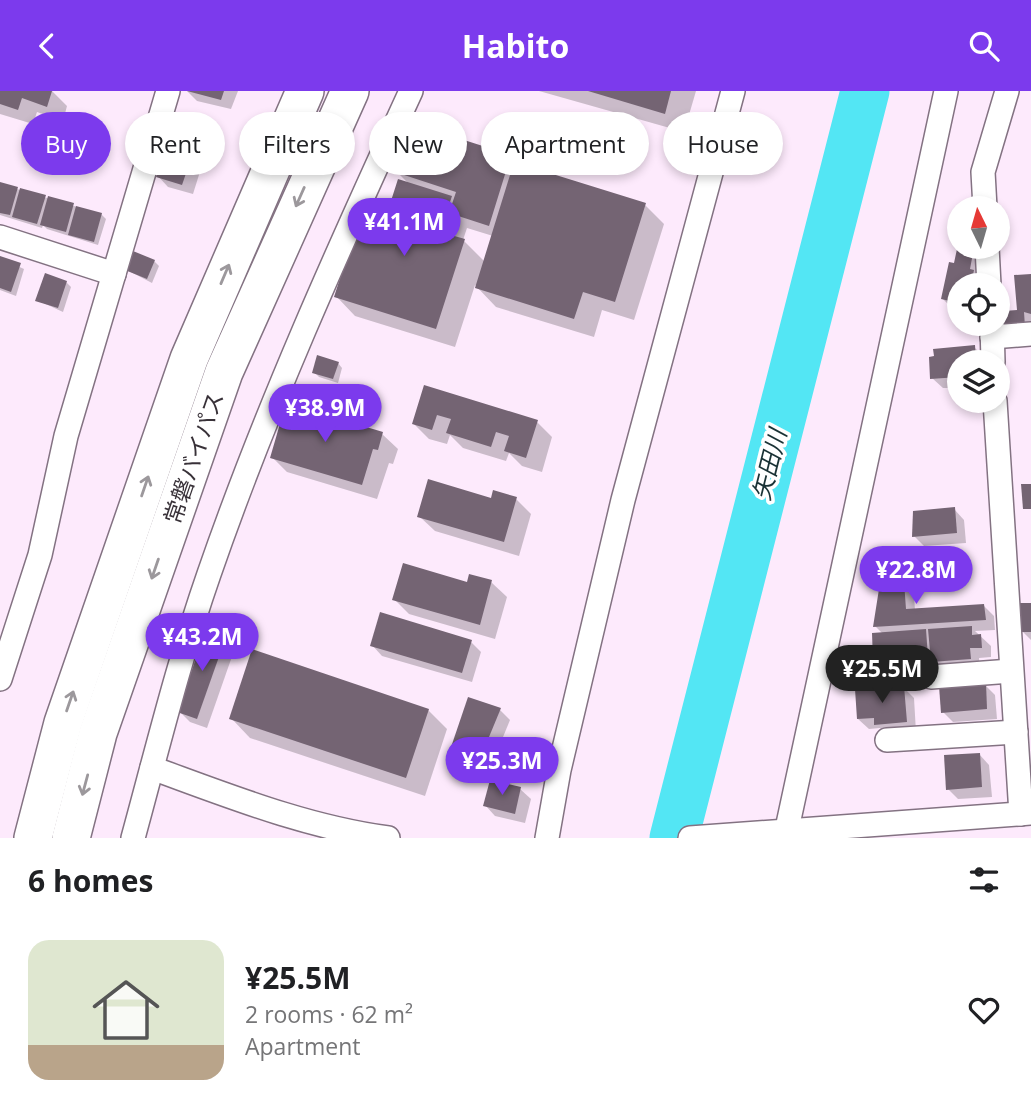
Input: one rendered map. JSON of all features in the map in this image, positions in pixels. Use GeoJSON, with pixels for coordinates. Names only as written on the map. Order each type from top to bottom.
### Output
{"type":"FeatureCollection","features":[{"type":"Feature","properties":{"kind":"highway","name":"常磐バイパス"},"geometry":{"type":"LineString","coordinates":[[33,838],[63,723],[189,359],[305,91]]}},
{"type":"Feature","properties":{"kind":"highway","name":"常磐バイパス"},"geometry":{"type":"LineString","coordinates":[[71,838],[98,733],[224,372],[350,91]]}},
{"type":"Feature","properties":{"kind":"street"},"geometry":{"type":"LineString","coordinates":[[0,679],[40,555],[66,436],[168,91]]}},
{"type":"Feature","properties":{"kind":"street"},"geometry":{"type":"LineString","coordinates":[[133,838],[208,576],[257,445],[327,273],[411,91]]}},
{"type":"Feature","properties":{"kind":"street"},"geometry":{"type":"LineString","coordinates":[[547,838],[559,770],[623,500],[733,91]]}},
{"type":"Feature","properties":{"kind":"street"},"geometry":{"type":"LineString","coordinates":[[779,835],[946,91]]}},
{"type":"Feature","properties":{"kind":"street"},"geometry":{"type":"LineString","coordinates":[[984,196],[983,172],[1006,91]]}},
{"type":"Feature","properties":{"kind":"street"},"geometry":{"type":"LineString","coordinates":[[0,237],[114,274]]}},
{"type":"Feature","properties":{"kind":"street"},"geometry":{"type":"LineString","coordinates":[[1010,332],[1031,334]]}},
{"type":"Feature","properties":{"kind":"street"},"geometry":{"type":"LineString","coordinates":[[690,838],[779,835],[1026,814],[1016,732],[1018,678],[996,413]]}},
{"type":"Feature","properties":{"kind":"street"},"geometry":{"type":"LineString","coordinates":[[931,677],[1018,678]]}},
{"type":"Feature","properties":{"kind":"street"},"geometry":{"type":"LineString","coordinates":[[887,740],[1016,732]]}},
{"type":"Feature","properties":{"kind":"street"},"geometry":{"type":"LineString","coordinates":[[152,768],[264,808],[354,834],[388,838]]}},
{"type":"Feature","properties":{"kind":"building"},"geometry":{"type":"Polygon","coordinates":[[[0,91],[52,91],[47,107],[22,98],[18,110],[0,104],[0,91]]]}},
{"type":"Feature","properties":{"kind":"building"},"geometry":{"type":"Polygon","coordinates":[[[187,91],[224,91],[221,100],[187,91]]]}},
{"type":"Feature","properties":{"kind":"building"},"geometry":{"type":"Polygon","coordinates":[[[588,91],[671,91],[663,113],[588,91]]]}},
{"type":"Feature","properties":{"kind":"building"},"geometry":{"type":"Polygon","coordinates":[[[467,141],[481,145],[481,175],[505,175],[489,226],[449,213],[456,192],[404,175],[467,175],[467,141]]]}},
{"type":"Feature","properties":{"kind":"building"},"geometry":{"type":"Polygon","coordinates":[[[157,175],[185,175],[182,185],[156,177],[157,175]]]}},
{"type":"Feature","properties":{"kind":"building"},"geometry":{"type":"Polygon","coordinates":[[[510,175],[556,175],[646,203],[615,302],[583,292],[574,319],[475,288],[510,175]]]}},
{"type":"Feature","properties":{"kind":"building"},"geometry":{"type":"Polygon","coordinates":[[[398,179],[452,196],[440,232],[465,239],[436,329],[334,297],[354,235],[358,228],[371,232],[381,200],[390,204],[398,179]]]}},
{"type":"Feature","properties":{"kind":"building"},"geometry":{"type":"Polygon","coordinates":[[[0,182],[18,187],[10,215],[0,213],[0,182]]]}},
{"type":"Feature","properties":{"kind":"building"},"geometry":{"type":"Polygon","coordinates":[[[20,188],[46,195],[37,224],[12,217],[20,188]]]}},
{"type":"Feature","properties":{"kind":"building"},"geometry":{"type":"Polygon","coordinates":[[[48,196],[74,203],[66,232],[40,225],[48,196]]]}},
{"type":"Feature","properties":{"kind":"building"},"geometry":{"type":"Polygon","coordinates":[[[76,206],[102,213],[94,242],[68,235],[76,206]]]}},
{"type":"Feature","properties":{"kind":"building"},"geometry":{"type":"Polygon","coordinates":[[[133,251],[155,260],[147,279],[125,270],[133,251]]]}},
{"type":"Feature","properties":{"kind":"building"},"geometry":{"type":"Polygon","coordinates":[[[0,256],[21,263],[11,292],[0,288],[0,256]]]}},
{"type":"Feature","properties":{"kind":"building"},"geometry":{"type":"Polygon","coordinates":[[[955,259],[972,259],[970,269],[974,270],[973,273],[947,273],[947,300],[941,299],[949,262],[954,263],[955,259]]]}},
{"type":"Feature","properties":{"kind":"building"},"geometry":{"type":"Polygon","coordinates":[[[45,273],[67,281],[58,308],[35,301],[45,273]]]}},
{"type":"Feature","properties":{"kind":"building"},"geometry":{"type":"Polygon","coordinates":[[[1031,274],[1031,314],[1024,312],[1025,327],[1010,328],[1010,311],[1017,310],[1014,275],[1031,274]]]}},
{"type":"Feature","properties":{"kind":"building"},"geometry":{"type":"Polygon","coordinates":[[[975,345],[975,350],[947,350],[947,378],[930,379],[929,357],[934,356],[933,349],[975,345]]]}},
{"type":"Feature","properties":{"kind":"building"},"geometry":{"type":"Polygon","coordinates":[[[317,355],[339,362],[333,379],[312,373],[317,355]]]}},
{"type":"Feature","properties":{"kind":"building"},"geometry":{"type":"Polygon","coordinates":[[[424,385],[538,420],[526,458],[504,451],[509,436],[496,432],[491,447],[446,433],[451,419],[437,415],[432,430],[412,424],[424,385]]]}},
{"type":"Feature","properties":{"kind":"building"},"geometry":{"type":"Polygon","coordinates":[[[286,403],[383,432],[378,450],[373,449],[362,485],[270,458],[286,403]]]}},
{"type":"Feature","properties":{"kind":"building"},"geometry":{"type":"Polygon","coordinates":[[[428,479],[491,498],[493,490],[517,497],[504,542],[417,517],[428,479]]]}},
{"type":"Feature","properties":{"kind":"building"},"geometry":{"type":"Polygon","coordinates":[[[1021,484],[1031,484],[1031,509],[1023,509],[1021,484]]]}},
{"type":"Feature","properties":{"kind":"building"},"geometry":{"type":"Polygon","coordinates":[[[955,507],[957,533],[912,537],[913,511],[955,507]]]}},
{"type":"Feature","properties":{"kind":"building"},"geometry":{"type":"Polygon","coordinates":[[[403,563],[467,582],[469,574],[492,580],[480,625],[392,600],[403,563]]]}},
{"type":"Feature","properties":{"kind":"building"},"geometry":{"type":"Polygon","coordinates":[[[903,568],[906,609],[984,604],[986,620],[873,627],[882,570],[903,568]]]}},
{"type":"Feature","properties":{"kind":"building"},"geometry":{"type":"Polygon","coordinates":[[[1019,603],[1031,603],[1031,632],[1021,632],[1019,603]]]}},
{"type":"Feature","properties":{"kind":"building"},"geometry":{"type":"Polygon","coordinates":[[[380,612],[472,640],[462,673],[370,646],[380,612]]]}},
{"type":"Feature","properties":{"kind":"building"},"geometry":{"type":"Polygon","coordinates":[[[972,626],[972,635],[981,634],[982,648],[970,648],[971,659],[931,662],[928,629],[972,626]]]}},
{"type":"Feature","properties":{"kind":"building"},"geometry":{"type":"Polygon","coordinates":[[[207,627],[227,634],[197,719],[177,712],[207,627]]]}},
{"type":"Feature","properties":{"kind":"building"},"geometry":{"type":"Polygon","coordinates":[[[926,629],[928,658],[913,658],[914,663],[889,665],[889,659],[873,661],[872,633],[926,629]]]}},
{"type":"Feature","properties":{"kind":"building"},"geometry":{"type":"Polygon","coordinates":[[[252,649],[429,709],[406,778],[229,719],[252,649]]]}},
{"type":"Feature","properties":{"kind":"building"},"geometry":{"type":"Polygon","coordinates":[[[986,683],[987,709],[941,713],[939,686],[986,683]]]}},
{"type":"Feature","properties":{"kind":"building"},"geometry":{"type":"Polygon","coordinates":[[[904,686],[907,722],[874,725],[874,718],[857,719],[855,689],[904,686]]]}},
{"type":"Feature","properties":{"kind":"building"},"geometry":{"type":"Polygon","coordinates":[[[468,697],[501,708],[477,766],[448,756],[468,697]]]}},
{"type":"Feature","properties":{"kind":"building"},"geometry":{"type":"Polygon","coordinates":[[[980,753],[982,787],[946,790],[944,755],[980,753]]]}},
{"type":"Feature","properties":{"kind":"building"},"geometry":{"type":"Polygon","coordinates":[[[490,780],[521,787],[515,814],[483,806],[490,780]]]}},
{"type":"Feature","properties":{"kind":"waterway","name":"矢田川"},"geometry":{"type":"LineString","coordinates":[[674,838],[865,91]]}}]}
